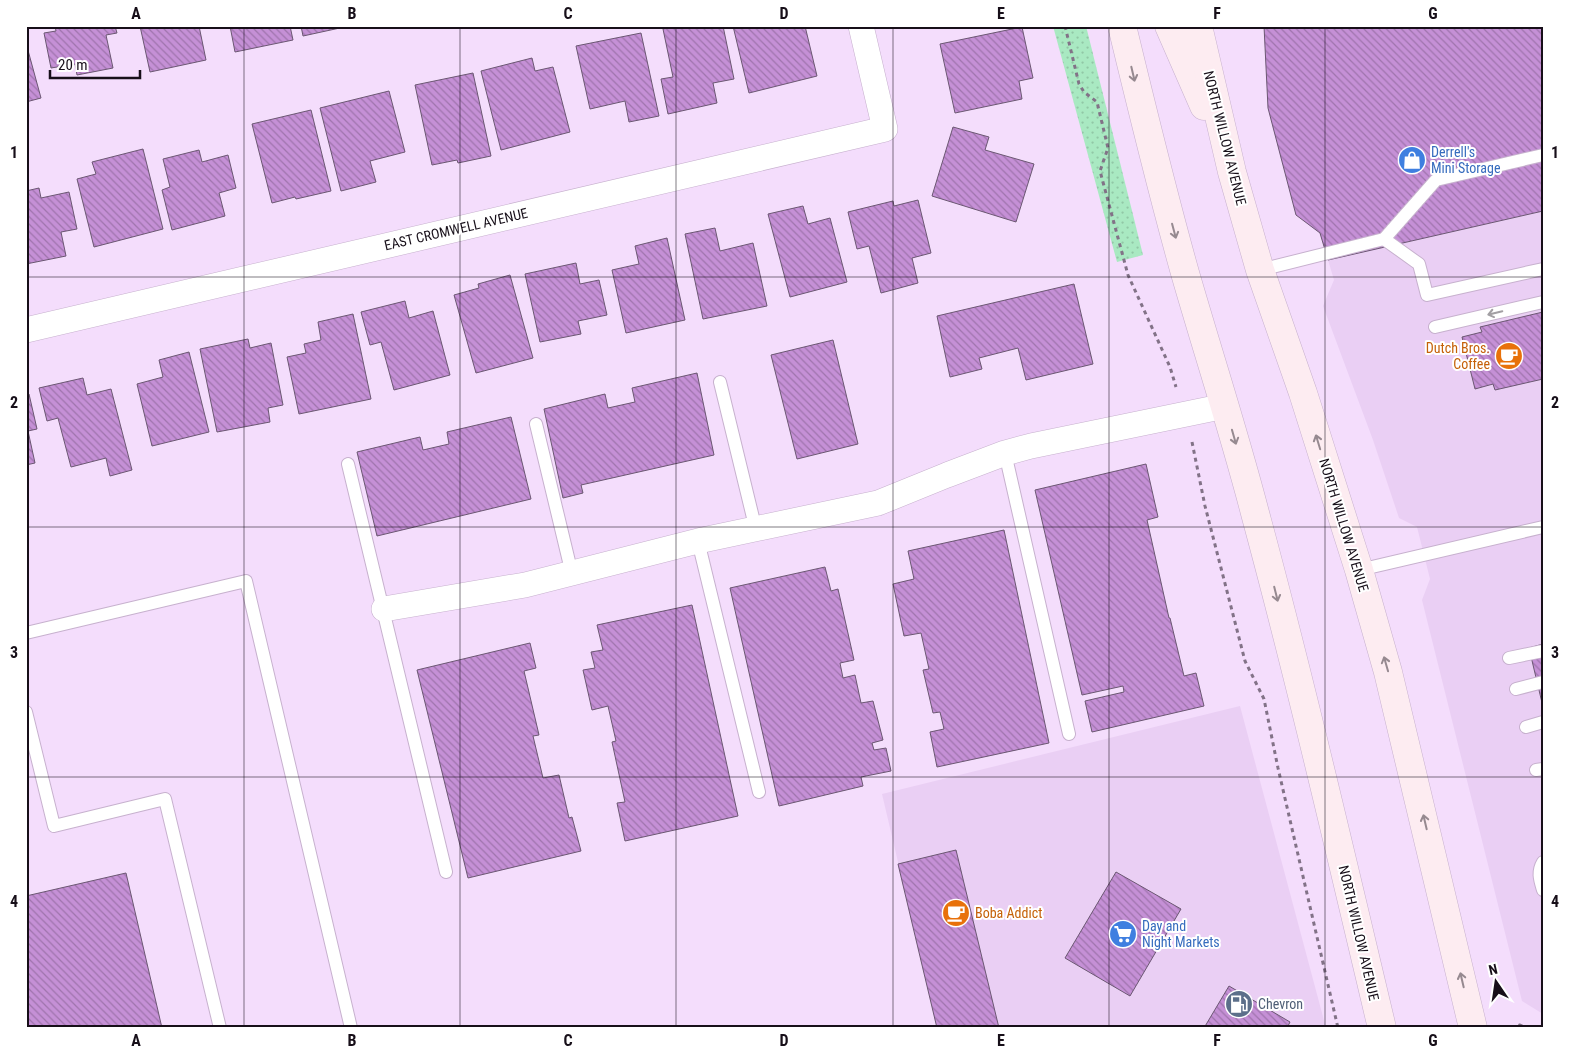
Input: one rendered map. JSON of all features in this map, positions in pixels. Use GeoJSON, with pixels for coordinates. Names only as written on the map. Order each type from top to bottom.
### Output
{"type":"FeatureCollection","features":[{"type":"Feature","properties":{"kind":"main road","name":"NORTH WILLOW AVENUE"},"geometry":{"type":"LineString","coordinates":[[1122,26],[1147,132],[1180,254],[1255,513],[1319,760],[1382,1028]]}},
{"type":"Feature","properties":{"kind":"main road"},"geometry":{"type":"LineString","coordinates":[[1169,26],[1232,172]]}},
{"type":"Feature","properties":{"kind":"main road","name":"NORTH WILLOW AVENUE"},"geometry":{"type":"LineString","coordinates":[[1198,26],[1232,172],[1260,270],[1303,393],[1359,570],[1388,672],[1473,1028]]}},
{"type":"Feature","properties":{"kind":"street","name":"EAST CROMWELL AVENUE"},"geometry":{"type":"LineString","coordinates":[[26,330],[885,128],[861,26]]}},
{"type":"Feature","properties":{"kind":"street"},"geometry":{"type":"LineString","coordinates":[[384,609],[525,585],[698,541],[878,503],[1005,453],[1225,406]]}},
{"type":"Feature","properties":{"kind":"lane"},"geometry":{"type":"LineString","coordinates":[[1260,270],[1384,239],[1436,180],[1543,155]]}},
{"type":"Feature","properties":{"kind":"lane"},"geometry":{"type":"LineString","coordinates":[[1384,239],[1419,264],[1427,295],[1543,269]]}},
{"type":"Feature","properties":{"kind":"lane"},"geometry":{"type":"LineString","coordinates":[[1435,327],[1543,302]]}},
{"type":"Feature","properties":{"kind":"lane"},"geometry":{"type":"LineString","coordinates":[[720,382],[756,530]]}},
{"type":"Feature","properties":{"kind":"lane"},"geometry":{"type":"LineString","coordinates":[[536,424],[572,574]]}},
{"type":"Feature","properties":{"kind":"lane"},"geometry":{"type":"LineString","coordinates":[[1005,453],[1069,734]]}},
{"type":"Feature","properties":{"kind":"lane"},"geometry":{"type":"LineString","coordinates":[[348,464],[446,872]]}},
{"type":"Feature","properties":{"kind":"lane"},"geometry":{"type":"LineString","coordinates":[[1359,570],[1543,527]]}},
{"type":"Feature","properties":{"kind":"lane"},"geometry":{"type":"LineString","coordinates":[[698,541],[759,792]]}},
{"type":"Feature","properties":{"kind":"lane"},"geometry":{"type":"LineString","coordinates":[[26,632],[246,581],[351,1028]]}},
{"type":"Feature","properties":{"kind":"lane"},"geometry":{"type":"LineString","coordinates":[[1509,658],[1543,650]]}},
{"type":"Feature","properties":{"kind":"lane"},"geometry":{"type":"LineString","coordinates":[[1516,688],[1543,682]]}},
{"type":"Feature","properties":{"kind":"lane"},"geometry":{"type":"LineString","coordinates":[[26,712],[54,826],[165,799],[220,1028]]}},
{"type":"Feature","properties":{"kind":"lane"},"geometry":{"type":"LineString","coordinates":[[1526,726],[1543,722]]}},
{"type":"Feature","properties":{"kind":"lane"},"geometry":{"type":"LineString","coordinates":[[1543,862],[1539,873],[1543,890]]}},
{"type":"Feature","properties":{"kind":"path"},"geometry":{"type":"LineString","coordinates":[[1066,26],[1079,84],[1084,92],[1097,102],[1108,148],[1100,171],[1128,275],[1170,367],[1194,451],[1205,506],[1244,661],[1264,699],[1338,1028]]}},
{"type":"Feature","properties":{"kind":"path"},"geometry":{"type":"LineString","coordinates":[[1511,1028],[1520,1025],[1526,1028]]}},
{"type":"Feature","properties":{"kind":"shaded area"},"geometry":{"type":"Polygon","coordinates":[[[1543,211],[1543,1014],[1522,1001],[1422,600],[1430,579],[1417,527],[1399,518],[1373,440],[1323,306],[1334,280],[1328,260],[1543,211]]]}},
{"type":"Feature","properties":{"kind":"shaded area"},"geometry":{"type":"Polygon","coordinates":[[[1240,706],[1326,1028],[937,1028],[882,794],[1240,706]]]}},
{"type":"Feature","properties":{"kind":"green space"},"geometry":{"type":"Polygon","coordinates":[[[1053,26],[1086,26],[1143,255],[1117,262],[1053,26]]]}},
{"type":"Feature","properties":{"kind":"building"},"geometry":{"type":"Polygon","coordinates":[[[55,26],[115,26],[117,33],[106,35],[113,68],[77,75],[75,64],[51,68],[44,33],[56,31],[55,26]]]}},
{"type":"Feature","properties":{"kind":"building"},"geometry":{"type":"Polygon","coordinates":[[[140,26],[199,26],[206,60],[150,72],[140,26]]]}},
{"type":"Feature","properties":{"kind":"building"},"geometry":{"type":"Polygon","coordinates":[[[230,26],[290,26],[293,40],[235,52],[230,26]]]}},
{"type":"Feature","properties":{"kind":"building"},"geometry":{"type":"Polygon","coordinates":[[[301,26],[349,26],[303,36],[301,26]]]}},
{"type":"Feature","properties":{"kind":"building"},"geometry":{"type":"Polygon","coordinates":[[[676,26],[723,26],[734,79],[713,83],[717,103],[668,114],[661,79],[673,77],[663,29],[676,26]]]}},
{"type":"Feature","properties":{"kind":"building"},"geometry":{"type":"Polygon","coordinates":[[[733,26],[805,26],[817,76],[749,93],[733,26]]]}},
{"type":"Feature","properties":{"kind":"building","name":"Derrell's Mini Storage"},"geometry":{"type":"Polygon","coordinates":[[[1264,26],[1543,26],[1543,211],[1328,260],[1320,233],[1296,215],[1268,108],[1264,26]]]}},
{"type":"Feature","properties":{"kind":"building"},"geometry":{"type":"Polygon","coordinates":[[[1022,27],[1033,78],[1019,81],[1022,99],[955,113],[940,44],[1022,27]]]}},
{"type":"Feature","properties":{"kind":"building"},"geometry":{"type":"Polygon","coordinates":[[[641,33],[659,116],[629,122],[625,101],[590,109],[576,46],[641,33]]]}},
{"type":"Feature","properties":{"kind":"building"},"geometry":{"type":"Polygon","coordinates":[[[26,43],[41,98],[26,102],[26,43]]]}},
{"type":"Feature","properties":{"kind":"building"},"geometry":{"type":"Polygon","coordinates":[[[532,58],[535,71],[553,67],[570,132],[501,150],[481,71],[532,58]]]}},
{"type":"Feature","properties":{"kind":"building"},"geometry":{"type":"Polygon","coordinates":[[[473,73],[491,156],[458,163],[457,160],[432,165],[415,85],[473,73]]]}},
{"type":"Feature","properties":{"kind":"building"},"geometry":{"type":"Polygon","coordinates":[[[389,91],[405,152],[370,161],[376,182],[341,191],[320,108],[389,91]]]}},
{"type":"Feature","properties":{"kind":"building"},"geometry":{"type":"Polygon","coordinates":[[[311,110],[331,191],[272,203],[252,124],[311,110]]]}},
{"type":"Feature","properties":{"kind":"building"},"geometry":{"type":"Polygon","coordinates":[[[953,127],[989,137],[985,150],[1034,164],[1016,222],[932,196],[953,127]]]}},
{"type":"Feature","properties":{"kind":"building"},"geometry":{"type":"Polygon","coordinates":[[[143,149],[163,229],[94,247],[77,179],[96,174],[92,162],[143,149]]]}},
{"type":"Feature","properties":{"kind":"building"},"geometry":{"type":"Polygon","coordinates":[[[199,150],[202,162],[228,155],[236,188],[219,193],[225,216],[172,230],[162,190],[170,187],[163,159],[199,150]]]}},
{"type":"Feature","properties":{"kind":"building"},"geometry":{"type":"Polygon","coordinates":[[[39,188],[41,198],[69,192],[77,229],[61,232],[66,256],[26,264],[26,191],[39,188]]]}},
{"type":"Feature","properties":{"kind":"building"},"geometry":{"type":"Polygon","coordinates":[[[918,200],[931,253],[912,258],[918,283],[881,293],[869,246],[857,249],[848,212],[893,201],[894,206],[918,200]]]}},
{"type":"Feature","properties":{"kind":"building"},"geometry":{"type":"Polygon","coordinates":[[[803,206],[808,224],[830,218],[847,282],[790,297],[768,214],[803,206]]]}},
{"type":"Feature","properties":{"kind":"building"},"geometry":{"type":"Polygon","coordinates":[[[715,228],[720,251],[753,243],[767,306],[703,319],[685,234],[715,228]]]}},
{"type":"Feature","properties":{"kind":"building"},"geometry":{"type":"Polygon","coordinates":[[[667,238],[685,320],[626,333],[612,270],[639,264],[635,246],[667,238]]]}},
{"type":"Feature","properties":{"kind":"building"},"geometry":{"type":"Polygon","coordinates":[[[576,263],[580,284],[599,280],[607,315],[578,321],[581,334],[540,342],[525,274],[576,263]]]}},
{"type":"Feature","properties":{"kind":"building"},"geometry":{"type":"Polygon","coordinates":[[[510,275],[533,358],[476,373],[454,295],[479,288],[478,284],[510,275]]]}},
{"type":"Feature","properties":{"kind":"building"},"geometry":{"type":"Polygon","coordinates":[[[1074,284],[1093,364],[1026,380],[1018,348],[979,358],[982,369],[950,377],[937,316],[1074,284]]]}},
{"type":"Feature","properties":{"kind":"building"},"geometry":{"type":"Polygon","coordinates":[[[405,301],[409,318],[433,311],[450,375],[394,390],[381,342],[370,345],[361,312],[405,301]]]}},
{"type":"Feature","properties":{"kind":"building"},"geometry":{"type":"Polygon","coordinates":[[[1543,312],[1543,379],[1495,390],[1493,384],[1475,389],[1462,337],[1482,332],[1480,327],[1543,312]]]}},
{"type":"Feature","properties":{"kind":"building"},"geometry":{"type":"Polygon","coordinates":[[[353,314],[371,399],[299,414],[287,357],[306,353],[304,344],[321,340],[318,322],[353,314]]]}},
{"type":"Feature","properties":{"kind":"building"},"geometry":{"type":"Polygon","coordinates":[[[248,339],[250,348],[271,343],[283,405],[268,408],[270,422],[217,432],[200,349],[248,339]]]}},
{"type":"Feature","properties":{"kind":"building"},"geometry":{"type":"Polygon","coordinates":[[[833,340],[858,444],[797,459],[771,355],[833,340]]]}},
{"type":"Feature","properties":{"kind":"building"},"geometry":{"type":"Polygon","coordinates":[[[189,352],[209,432],[152,446],[137,384],[163,377],[159,360],[189,352]]]}},
{"type":"Feature","properties":{"kind":"building"},"geometry":{"type":"Polygon","coordinates":[[[697,373],[714,455],[581,485],[583,493],[563,498],[544,409],[605,394],[608,408],[635,402],[632,388],[697,373]]]}},
{"type":"Feature","properties":{"kind":"building"},"geometry":{"type":"Polygon","coordinates":[[[83,378],[87,395],[111,389],[132,470],[110,476],[106,458],[71,467],[58,418],[47,421],[39,388],[83,378]]]}},
{"type":"Feature","properties":{"kind":"building"},"geometry":{"type":"Polygon","coordinates":[[[26,394],[29,394],[37,429],[28,431],[35,463],[26,465],[26,394]]]}},
{"type":"Feature","properties":{"kind":"building"},"geometry":{"type":"Polygon","coordinates":[[[511,417],[531,499],[377,536],[357,452],[420,437],[423,450],[449,444],[447,432],[511,417]]]}},
{"type":"Feature","properties":{"kind":"building"},"geometry":{"type":"Polygon","coordinates":[[[1146,464],[1158,517],[1147,520],[1169,618],[1184,676],[1196,673],[1204,706],[1092,732],[1085,701],[1124,692],[1123,686],[1082,695],[1035,490],[1146,464]]]}},
{"type":"Feature","properties":{"kind":"building"},"geometry":{"type":"Polygon","coordinates":[[[1004,530],[1049,743],[937,767],[930,732],[944,729],[940,712],[933,713],[923,670],[929,669],[921,633],[904,636],[893,584],[914,579],[908,551],[1004,530]]]}},
{"type":"Feature","properties":{"kind":"building"},"geometry":{"type":"Polygon","coordinates":[[[825,567],[831,591],[838,589],[854,660],[840,663],[843,678],[855,675],[861,703],[873,701],[883,740],[872,743],[874,750],[886,748],[891,771],[861,777],[863,786],[779,806],[730,588],[825,567]]]}},
{"type":"Feature","properties":{"kind":"building"},"geometry":{"type":"Polygon","coordinates":[[[692,605],[738,816],[625,841],[617,803],[625,802],[612,742],[616,741],[608,706],[592,710],[583,670],[595,668],[591,652],[603,650],[597,625],[692,605]]]}},
{"type":"Feature","properties":{"kind":"building"},"geometry":{"type":"Polygon","coordinates":[[[530,643],[536,668],[524,671],[539,735],[533,736],[543,778],[559,775],[569,818],[572,817],[581,851],[468,878],[417,670],[530,643]]]}},
{"type":"Feature","properties":{"kind":"building"},"geometry":{"type":"Polygon","coordinates":[[[1543,644],[1543,707],[1529,648],[1543,644]]]}},
{"type":"Feature","properties":{"kind":"building"},"geometry":{"type":"Polygon","coordinates":[[[956,850],[999,1028],[937,1028],[898,864],[956,850]]]}},
{"type":"Feature","properties":{"kind":"building","name":"Day and Night Markets"},"geometry":{"type":"Polygon","coordinates":[[[1116,872],[1181,909],[1130,996],[1065,958],[1116,872]]]}},
{"type":"Feature","properties":{"kind":"building"},"geometry":{"type":"Polygon","coordinates":[[[126,873],[162,1028],[26,1028],[26,896],[126,873]]]}},
{"type":"Feature","properties":{"kind":"building","name":"Chevron"},"geometry":{"type":"Polygon","coordinates":[[[1229,986],[1290,1022],[1287,1028],[1204,1028],[1229,986]]]}},
{"type":"Feature","properties":{"kind":"place","name":"Derrell's Mini Storage"},"geometry":{"type":"Point","coordinates":[1412,160]}},
{"type":"Feature","properties":{"kind":"place","name":"Dutch Bros. Coffee"},"geometry":{"type":"Point","coordinates":[1509,356]}},
{"type":"Feature","properties":{"kind":"place","name":"Boba Addict"},"geometry":{"type":"Point","coordinates":[956,913]}},
{"type":"Feature","properties":{"kind":"place","name":"Day and Night Markets"},"geometry":{"type":"Point","coordinates":[1123,934]}},
{"type":"Feature","properties":{"kind":"place","name":"Chevron"},"geometry":{"type":"Point","coordinates":[1239,1004]}}]}
